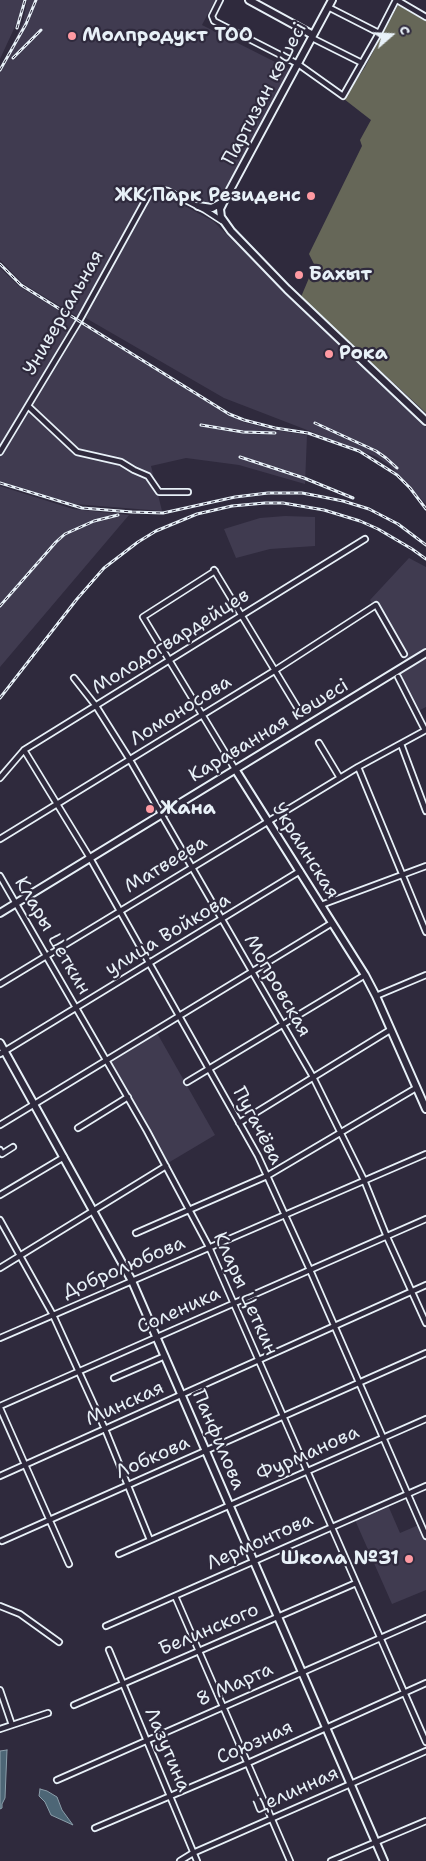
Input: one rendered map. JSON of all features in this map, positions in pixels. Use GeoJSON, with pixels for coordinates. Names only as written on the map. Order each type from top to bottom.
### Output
{"type":"FeatureCollection","features":[{"type":"Feature","properties":{"kind":"street"},"geometry":{"type":"LineString","coordinates":[[220,0],[212,16],[214,21],[298,64],[343,96],[396,0],[426,17]]}},
{"type":"Feature","properties":{"kind":"street"},"geometry":{"type":"LineString","coordinates":[[249,0],[362,63]]}},
{"type":"Feature","properties":{"kind":"street","name":"Партизан көшесі"},"geometry":{"type":"LineString","coordinates":[[224,201],[332,0]]}},
{"type":"Feature","properties":{"kind":"street"},"geometry":{"type":"LineString","coordinates":[[328,7],[379,33]]}},
{"type":"Feature","properties":{"kind":"street","name":"Универсальная"},"geometry":{"type":"LineString","coordinates":[[0,452],[79,321],[147,196],[155,190],[168,191],[198,206]]}},
{"type":"Feature","properties":{"kind":"street"},"geometry":{"type":"LineString","coordinates":[[198,206],[212,208],[224,201]]}},
{"type":"Feature","properties":{"kind":"street"},"geometry":{"type":"LineString","coordinates":[[224,201],[220,214],[228,228]]}},
{"type":"Feature","properties":{"kind":"street"},"geometry":{"type":"LineString","coordinates":[[198,206],[217,217],[287,289],[426,421]]}},
{"type":"Feature","properties":{"kind":"street"},"geometry":{"type":"LineString","coordinates":[[28,406],[76,452],[116,460],[148,476],[160,492],[188,492]]}},
{"type":"Feature","properties":{"kind":"street","name":"Молодогвардейцев"},"geometry":{"type":"LineString","coordinates":[[0,778],[24,750],[364,539]]}},
{"type":"Feature","properties":{"kind":"street","name":"Украинская"},"geometry":{"type":"LineString","coordinates":[[242,616],[214,570],[143,617],[202,716],[365,975],[416,1088],[423,1093],[426,1109]]}},
{"type":"Feature","properties":{"kind":"street","name":"Ломоносова"},"geometry":{"type":"LineString","coordinates":[[0,839],[202,716],[376,605],[404,654]]}},
{"type":"Feature","properties":{"kind":"street"},"geometry":{"type":"LineString","coordinates":[[242,616],[300,712]]}},
{"type":"Feature","properties":{"kind":"street","name":"Караванная көшесі"},"geometry":{"type":"LineString","coordinates":[[0,913],[426,653]]}},
{"type":"Feature","properties":{"kind":"street"},"geometry":{"type":"LineString","coordinates":[[398,677],[426,730]]}},
{"type":"Feature","properties":{"kind":"street","name":"Мопровская"},"geometry":{"type":"LineString","coordinates":[[74,678],[96,706],[130,760],[313,1077],[342,1132],[426,1323]]}},
{"type":"Feature","properties":{"kind":"street","name":"Матвеева"},"geometry":{"type":"LineString","coordinates":[[0,984],[358,767],[426,730]]}},
{"type":"Feature","properties":{"kind":"street"},"geometry":{"type":"LineString","coordinates":[[319,743],[340,778]]}},
{"type":"Feature","properties":{"kind":"street"},"geometry":{"type":"LineString","coordinates":[[401,744],[426,811]]}},
{"type":"Feature","properties":{"kind":"street","name":"Пугачёва"},"geometry":{"type":"LineString","coordinates":[[24,750],[90,858],[239,1123],[310,1270],[426,1536]]}},
{"type":"Feature","properties":{"kind":"street"},"geometry":{"type":"LineString","coordinates":[[358,767],[426,932]]}},
{"type":"Feature","properties":{"kind":"street"},"geometry":{"type":"LineString","coordinates":[[321,905],[426,866]]}},
{"type":"Feature","properties":{"kind":"street","name":"улица Войкова"},"geometry":{"type":"LineString","coordinates":[[2,1052],[300,872]]}},
{"type":"Feature","properties":{"kind":"street","name":"Клары Цеткин"},"geometry":{"type":"LineString","coordinates":[[0,876],[128,1097],[209,1248],[426,1742]]}},
{"type":"Feature","properties":{"kind":"street"},"geometry":{"type":"LineString","coordinates":[[0,1125],[332,923]]}},
{"type":"Feature","properties":{"kind":"street"},"geometry":{"type":"LineString","coordinates":[[187,1082],[365,975]]}},
{"type":"Feature","properties":{"kind":"street"},"geometry":{"type":"LineString","coordinates":[[376,996],[426,975]]}},
{"type":"Feature","properties":{"kind":"street"},"geometry":{"type":"LineString","coordinates":[[239,1123],[390,1030]]}},
{"type":"Feature","properties":{"kind":"street","name":"Панфилова"},"geometry":{"type":"LineString","coordinates":[[0,1042],[2,1052],[35,1104],[132,1281],[384,1861]]}},
{"type":"Feature","properties":{"kind":"street"},"geometry":{"type":"LineString","coordinates":[[136,1233],[266,1176],[416,1088]]}},
{"type":"Feature","properties":{"kind":"street"},"geometry":{"type":"LineString","coordinates":[[78,1128],[128,1097]]}},
{"type":"Feature","properties":{"kind":"street"},"geometry":{"type":"LineString","coordinates":[[1,1153],[13,1147]]}},
{"type":"Feature","properties":{"kind":"street","name":"Добролюбова"},"geometry":{"type":"LineString","coordinates":[[0,1338],[426,1154]]}},
{"type":"Feature","properties":{"kind":"street"},"geometry":{"type":"LineString","coordinates":[[0,1195],[64,1156]]}},
{"type":"Feature","properties":{"kind":"street"},"geometry":{"type":"LineString","coordinates":[[0,1268],[166,1166]]}},
{"type":"Feature","properties":{"kind":"street"},"geometry":{"type":"LineString","coordinates":[[0,1220],[53,1315],[105,1429],[150,1540]]}},
{"type":"Feature","properties":{"kind":"street","name":"Соленика"},"geometry":{"type":"LineString","coordinates":[[0,1407],[78,1371],[426,1220]]}},
{"type":"Feature","properties":{"kind":"street","name":"Минская"},"geometry":{"type":"LineString","coordinates":[[0,1476],[426,1285]]}},
{"type":"Feature","properties":{"kind":"street","name":"Лобкова"},"geometry":{"type":"LineString","coordinates":[[2,1541],[426,1353]]}},
{"type":"Feature","properties":{"kind":"street"},"geometry":{"type":"LineString","coordinates":[[114,1378],[165,1356]]}},
{"type":"Feature","properties":{"kind":"street"},"geometry":{"type":"LineString","coordinates":[[0,1407],[69,1564]]}},
{"type":"Feature","properties":{"kind":"street","name":"Фурманова"},"geometry":{"type":"LineString","coordinates":[[119,1554],[426,1419]]}},
{"type":"Feature","properties":{"kind":"street","name":"Лермонтова"},"geometry":{"type":"LineString","coordinates":[[106,1626],[426,1486]]}},
{"type":"Feature","properties":{"kind":"street","name":"Белинского"},"geometry":{"type":"LineString","coordinates":[[74,1705],[356,1583]]}},
{"type":"Feature","properties":{"kind":"street"},"geometry":{"type":"LineString","coordinates":[[175,1596],[290,1861]]}},
{"type":"Feature","properties":{"kind":"street"},"geometry":{"type":"LineString","coordinates":[[0,1606],[20,1614],[58,1642]]}},
{"type":"Feature","properties":{"kind":"street","name":"8 Марта"},"geometry":{"type":"LineString","coordinates":[[57,1780],[426,1618]]}},
{"type":"Feature","properties":{"kind":"street","name":"Лазутина"},"geometry":{"type":"LineString","coordinates":[[109,1650],[197,1861]]}},
{"type":"Feature","properties":{"kind":"street","name":"Союзная"},"geometry":{"type":"LineString","coordinates":[[95,1828],[248,1763],[426,1683]]}},
{"type":"Feature","properties":{"kind":"street"},"geometry":{"type":"LineString","coordinates":[[0,1690],[12,1725]]}},
{"type":"Feature","properties":{"kind":"street"},"geometry":{"type":"LineString","coordinates":[[0,1730],[48,1713]]}},
{"type":"Feature","properties":{"kind":"street","name":"Целинная"},"geometry":{"type":"LineString","coordinates":[[180,1861],[272,1818],[426,1751]]}},
{"type":"Feature","properties":{"kind":"street"},"geometry":{"type":"LineString","coordinates":[[331,1861],[426,1821]]}},
{"type":"Feature","properties":{"kind":"shaded area"},"geometry":{"type":"Polygon","coordinates":[[[0,0],[23,0],[18,20],[0,59],[0,0]]]}},
{"type":"Feature","properties":{"kind":"shaded area"},"geometry":{"type":"Polygon","coordinates":[[[27,0],[215,0],[202,25],[291,70],[221,201],[209,205],[169,187],[161,186],[150,189],[78,317],[22,283],[0,260],[0,70],[23,23],[27,0]]]}},
{"type":"Feature","properties":{"kind":"shaded area"},"geometry":{"type":"Polygon","coordinates":[[[158,192],[213,221],[426,427],[426,504],[390,466],[377,457],[224,398],[84,317],[150,198],[158,192]]]}},
{"type":"Feature","properties":{"kind":"shaded area"},"geometry":{"type":"Polygon","coordinates":[[[0,268],[20,287],[76,321],[0,447],[0,268]]]}},
{"type":"Feature","properties":{"kind":"shaded area"},"geometry":{"type":"Polygon","coordinates":[[[80,324],[243,422],[274,430],[307,435],[305,484],[239,465],[186,458],[151,466],[162,511],[74,504],[0,481],[0,458],[80,324]]]}},
{"type":"Feature","properties":{"kind":"shaded area"},"geometry":{"type":"Polygon","coordinates":[[[0,486],[73,509],[129,515],[0,667],[0,486]]]}},
{"type":"Feature","properties":{"kind":"shaded area"},"geometry":{"type":"Polygon","coordinates":[[[285,516],[315,517],[315,546],[270,549],[236,558],[224,529],[260,518],[285,516]]]}},
{"type":"Feature","properties":{"kind":"shaded area"},"geometry":{"type":"Polygon","coordinates":[[[409,558],[426,567],[426,648],[406,661],[370,600],[409,558]]]}},
{"type":"Feature","properties":{"kind":"shaded area"},"geometry":{"type":"Polygon","coordinates":[[[426,658],[426,707],[418,711],[398,675],[426,658]]]}},
{"type":"Feature","properties":{"kind":"shaded area"},"geometry":{"type":"Polygon","coordinates":[[[157,1033],[215,1135],[168,1163],[112,1062],[157,1033]]]}},
{"type":"Feature","properties":{"kind":"shaded area"},"geometry":{"type":"Polygon","coordinates":[[[387,1503],[400,1533],[421,1524],[426,1536],[426,1590],[392,1604],[355,1520],[387,1503]]]}},
{"type":"Feature","properties":{"kind":"green space"},"geometry":{"type":"Polygon","coordinates":[[[398,5],[426,21],[426,413],[301,297],[309,278],[316,268],[309,254],[362,146],[360,140],[371,120],[344,99],[365,67],[398,5]]]}},
{"type":"Feature","properties":{"kind":"water"},"geometry":{"type":"Polygon","coordinates":[[[7,1750],[5,1798],[0,1809],[0,1751],[7,1750]]]}},
{"type":"Feature","properties":{"kind":"water"},"geometry":{"type":"Polygon","coordinates":[[[40,1789],[57,1797],[62,1810],[73,1825],[51,1815],[45,1802],[39,1796],[40,1789]]]}},
{"type":"Feature","properties":{"kind":"railway"},"geometry":{"type":"LineString","coordinates":[[17,28],[25,0]]}},
{"type":"Feature","properties":{"kind":"railway"},"geometry":{"type":"LineString","coordinates":[[0,70],[26,24],[36,0]]}},
{"type":"Feature","properties":{"kind":"railway"},"geometry":{"type":"LineString","coordinates":[[13,58],[41,30]]}},
{"type":"Feature","properties":{"kind":"railway"},"geometry":{"type":"LineString","coordinates":[[0,264],[21,285],[229,414],[275,428],[308,433],[359,451],[397,475],[426,509]]}},
{"type":"Feature","properties":{"kind":"railway"},"geometry":{"type":"LineString","coordinates":[[315,423],[376,451],[397,468]]}},
{"type":"Feature","properties":{"kind":"railway"},"geometry":{"type":"LineString","coordinates":[[201,425],[243,432],[275,433]]}},
{"type":"Feature","properties":{"kind":"railway"},"geometry":{"type":"LineString","coordinates":[[240,457],[304,478],[353,498]]}},
{"type":"Feature","properties":{"kind":"railway"},"geometry":{"type":"LineString","coordinates":[[0,483],[82,508],[132,512],[163,513],[235,497],[268,493],[302,493],[343,501],[369,509],[398,524],[426,545]]}},
{"type":"Feature","properties":{"kind":"railway"},"geometry":{"type":"LineString","coordinates":[[0,698],[77,599],[104,568],[156,531],[197,514],[232,506],[265,503],[283,503],[324,510],[360,521],[378,529],[426,559]]}},
{"type":"Feature","properties":{"kind":"railway"},"geometry":{"type":"LineString","coordinates":[[0,606],[65,534],[94,521],[118,515]]}},
{"type":"Feature","properties":{"kind":"place","name":"Молпродукт ТОО"},"geometry":{"type":"Point","coordinates":[72,36]}},
{"type":"Feature","properties":{"kind":"place","name":"ЖК Парк Резиденс"},"geometry":{"type":"Point","coordinates":[311,196]}},
{"type":"Feature","properties":{"kind":"place","name":"Бахыт"},"geometry":{"type":"Point","coordinates":[299,275]}},
{"type":"Feature","properties":{"kind":"place","name":"Рока"},"geometry":{"type":"Point","coordinates":[329,354]}},
{"type":"Feature","properties":{"kind":"place","name":"Жана"},"geometry":{"type":"Point","coordinates":[150,809]}},
{"type":"Feature","properties":{"kind":"place","name":"Школа №31"},"geometry":{"type":"Point","coordinates":[409,1559]}}]}
